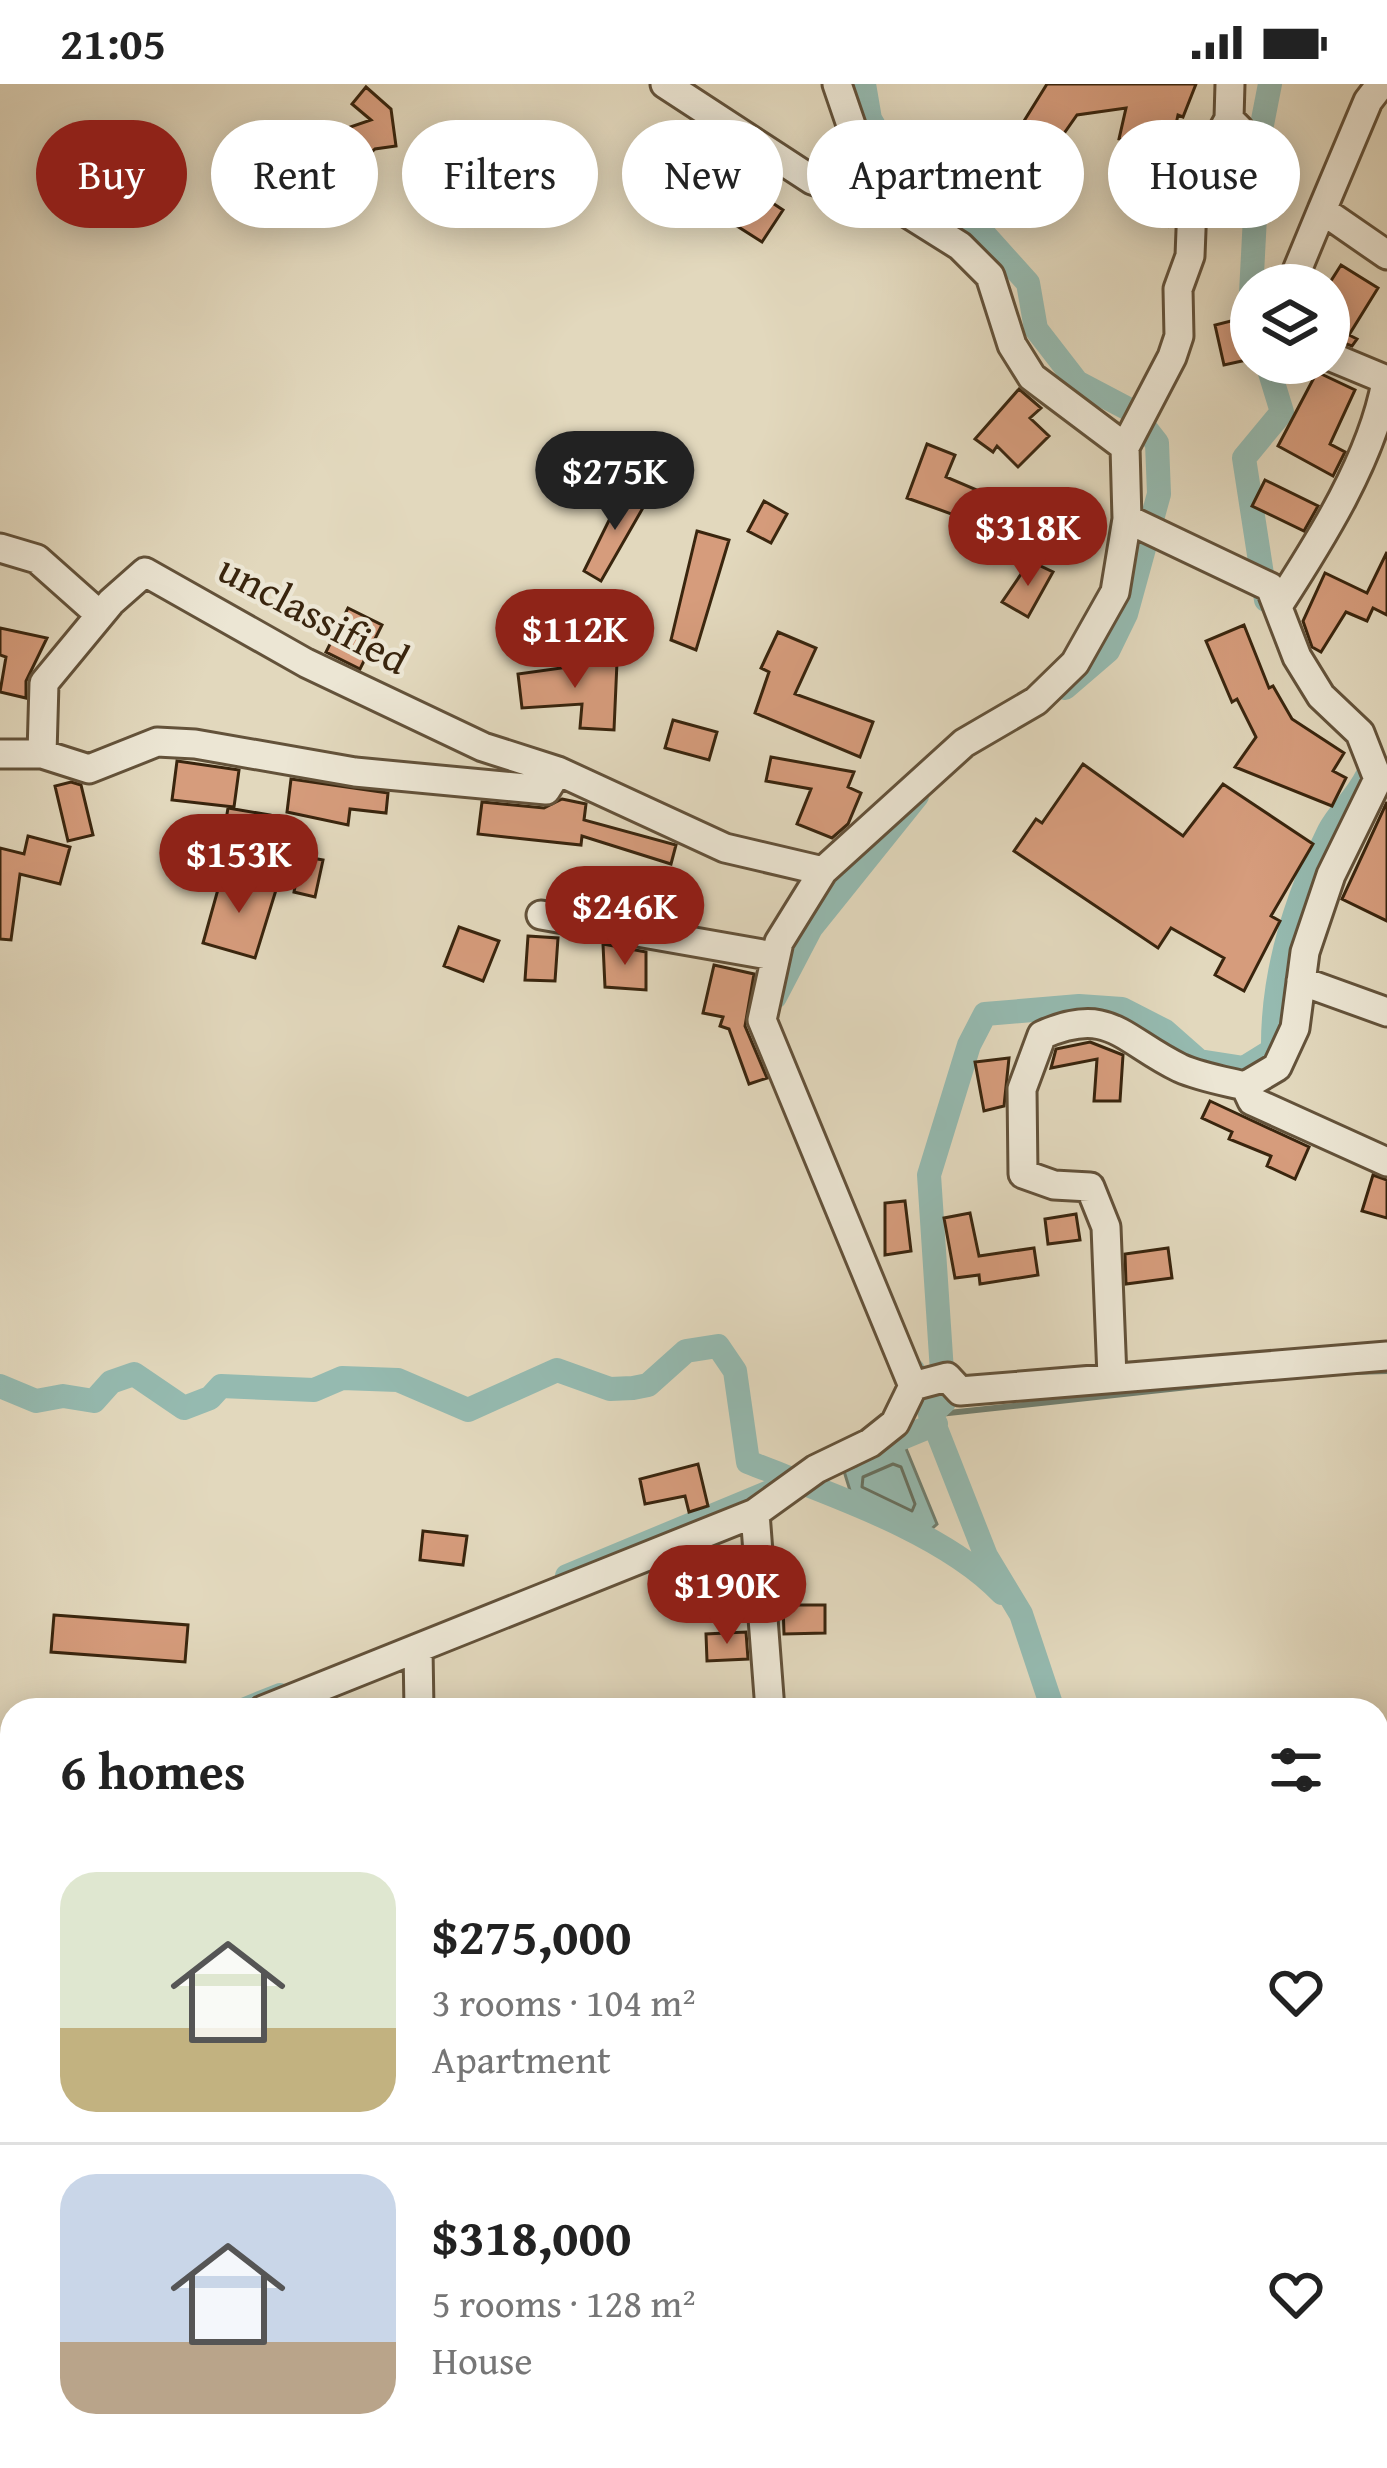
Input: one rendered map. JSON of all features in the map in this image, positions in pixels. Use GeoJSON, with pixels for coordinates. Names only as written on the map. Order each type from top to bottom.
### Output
{"type":"FeatureCollection","features":[{"type":"Feature","properties":{"kind":"street"},"geometry":{"type":"LineString","coordinates":[[664,84],[807,178]]}},
{"type":"Feature","properties":{"kind":"street"},"geometry":{"type":"LineString","coordinates":[[837,84],[849,120]]}},
{"type":"Feature","properties":{"kind":"street"},"geometry":{"type":"LineString","coordinates":[[293,1698],[754,1513],[895,1423],[913,1386],[761,1020],[774,956],[823,871],[940,762],[1036,701],[1075,663],[1115,592],[1131,520],[1125,447],[1179,336],[1178,289],[1190,256],[1192,206],[1234,125],[1230,84]]}},
{"type":"Feature","properties":{"kind":"street"},"geometry":{"type":"LineString","coordinates":[[1300,264],[1368,100],[1381,84]]}},
{"type":"Feature","properties":{"kind":"street"},"geometry":{"type":"LineString","coordinates":[[1322,210],[1387,255]]}},
{"type":"Feature","properties":{"kind":"street"},"geometry":{"type":"LineString","coordinates":[[934,228],[990,276],[1012,345],[1032,377],[1125,447]]}},
{"type":"Feature","properties":{"kind":"street"},"geometry":{"type":"LineString","coordinates":[[1274,597],[1347,482],[1381,409],[1386,381],[1350,365]]}},
{"type":"Feature","properties":{"kind":"street"},"geometry":{"type":"LineString","coordinates":[[1112,1377],[1106,1227],[1090,1186],[1054,1185],[1023,1174],[1022,1089],[1042,1036],[1075,1021],[1111,1023],[1184,1070],[1245,1086],[1276,1067],[1295,1028],[1301,981],[1331,875],[1384,772],[1360,733],[1321,696],[1297,657],[1274,597],[1131,520]]}},
{"type":"Feature","properties":{"kind":"street"},"geometry":{"type":"LineString","coordinates":[[0,548],[37,560],[100,614]]}},
{"type":"Feature","properties":{"kind":"street","name":"unclassified"},"geometry":{"type":"LineString","coordinates":[[42,754],[44,683],[100,614],[145,572],[306,663],[483,747],[558,771],[724,848],[823,871]]}},
{"type":"Feature","properties":{"kind":"street"},"geometry":{"type":"LineString","coordinates":[[0,754],[42,754],[63,766],[89,769],[157,742],[195,744],[355,772],[546,790],[558,771]]}},
{"type":"Feature","properties":{"kind":"street"},"geometry":{"type":"LineString","coordinates":[[541,915],[774,956]]}},
{"type":"Feature","properties":{"kind":"street"},"geometry":{"type":"LineString","coordinates":[[1301,981],[1387,1012]]}},
{"type":"Feature","properties":{"kind":"street"},"geometry":{"type":"LineString","coordinates":[[1245,1086],[1252,1101],[1387,1162]]}},
{"type":"Feature","properties":{"kind":"street"},"geometry":{"type":"LineString","coordinates":[[913,1386],[947,1377],[960,1391],[1387,1356]]}},
{"type":"Feature","properties":{"kind":"street"},"geometry":{"type":"LineString","coordinates":[[754,1513],[769,1698]]}},
{"type":"Feature","properties":{"kind":"street"},"geometry":{"type":"LineString","coordinates":[[418,1649],[419,1698]]}},
{"type":"Feature","properties":{"kind":"water"},"geometry":{"type":"Polygon","coordinates":[[[905,1446],[937,1524],[926,1534],[852,1497],[844,1471],[905,1446]]]}},
{"type":"Feature","properties":{"kind":"building"},"geometry":{"type":"Polygon","coordinates":[[[1047,84],[1196,84],[1183,117],[1178,115],[1177,120],[1123,120],[1126,108],[1077,115],[1073,120],[1025,120],[1047,84]]]}},
{"type":"Feature","properties":{"kind":"building"},"geometry":{"type":"Polygon","coordinates":[[[366,87],[391,109],[396,146],[378,149],[378,120],[371,120],[352,104],[366,87]]]}},
{"type":"Feature","properties":{"kind":"building"},"geometry":{"type":"Polygon","coordinates":[[[740,228],[771,228],[762,242],[740,228]]]}},
{"type":"Feature","properties":{"kind":"building"},"geometry":{"type":"Polygon","coordinates":[[[1350,271],[1378,288],[1350,333],[1350,271]]]}},
{"type":"Feature","properties":{"kind":"building"},"geometry":{"type":"Polygon","coordinates":[[[1230,321],[1230,364],[1224,365],[1215,325],[1230,321]]]}},
{"type":"Feature","properties":{"kind":"building"},"geometry":{"type":"Polygon","coordinates":[[[1311,384],[1342,384],[1355,390],[1330,444],[1345,452],[1333,476],[1278,446],[1311,384]]]}},
{"type":"Feature","properties":{"kind":"building"},"geometry":{"type":"Polygon","coordinates":[[[1019,389],[1041,408],[1030,418],[1049,436],[1018,467],[997,446],[993,452],[975,439],[1019,389]]]}},
{"type":"Feature","properties":{"kind":"building"},"geometry":{"type":"Polygon","coordinates":[[[927,444],[955,455],[946,477],[998,499],[982,535],[957,524],[960,517],[907,498],[927,444]]]}},
{"type":"Feature","properties":{"kind":"building"},"geometry":{"type":"Polygon","coordinates":[[[1265,480],[1318,506],[1304,531],[1252,506],[1265,480]]]}},
{"type":"Feature","properties":{"kind":"building"},"geometry":{"type":"Polygon","coordinates":[[[625,488],[648,499],[601,581],[584,571],[625,488]]]}},
{"type":"Feature","properties":{"kind":"building"},"geometry":{"type":"Polygon","coordinates":[[[764,501],[787,514],[771,543],[748,531],[764,501]]]}},
{"type":"Feature","properties":{"kind":"building"},"geometry":{"type":"Polygon","coordinates":[[[697,531],[729,540],[696,650],[671,640],[697,531]]]}},
{"type":"Feature","properties":{"kind":"building"},"geometry":{"type":"Polygon","coordinates":[[[1387,552],[1387,615],[1373,608],[1367,621],[1346,612],[1321,652],[1312,647],[1303,621],[1325,573],[1367,593],[1387,552]]]}},
{"type":"Feature","properties":{"kind":"building"},"geometry":{"type":"Polygon","coordinates":[[[1030,561],[1053,572],[1028,617],[1002,602],[1030,561]]]}},
{"type":"Feature","properties":{"kind":"building"},"geometry":{"type":"Polygon","coordinates":[[[348,608],[382,625],[360,669],[326,652],[348,608]]]}},
{"type":"Feature","properties":{"kind":"building"},"geometry":{"type":"Polygon","coordinates":[[[1244,625],[1269,688],[1273,686],[1292,719],[1344,753],[1333,771],[1346,778],[1332,806],[1235,767],[1256,737],[1237,699],[1232,702],[1206,641],[1244,625]]]}},
{"type":"Feature","properties":{"kind":"building"},"geometry":{"type":"Polygon","coordinates":[[[0,628],[47,638],[26,681],[26,698],[0,692],[6,657],[0,655],[0,628]]]}},
{"type":"Feature","properties":{"kind":"building"},"geometry":{"type":"Polygon","coordinates":[[[778,632],[816,648],[795,694],[873,722],[860,757],[755,713],[769,672],[761,668],[778,632]]]}},
{"type":"Feature","properties":{"kind":"building"},"geometry":{"type":"Polygon","coordinates":[[[583,661],[617,662],[614,730],[580,728],[582,704],[522,708],[518,674],[583,665],[583,661]]]}},
{"type":"Feature","properties":{"kind":"building"},"geometry":{"type":"Polygon","coordinates":[[[673,720],[717,732],[709,760],[665,748],[673,720]]]}},
{"type":"Feature","properties":{"kind":"building"},"geometry":{"type":"Polygon","coordinates":[[[771,757],[854,772],[848,787],[861,793],[848,824],[832,838],[797,824],[811,789],[766,781],[771,757]]]}},
{"type":"Feature","properties":{"kind":"building"},"geometry":{"type":"Polygon","coordinates":[[[177,761],[239,770],[234,807],[172,800],[177,761]]]}},
{"type":"Feature","properties":{"kind":"building"},"geometry":{"type":"Polygon","coordinates":[[[1083,764],[1183,836],[1223,784],[1313,844],[1271,916],[1280,921],[1244,991],[1215,975],[1224,958],[1171,928],[1158,948],[1014,851],[1036,819],[1042,823],[1083,764]]]}},
{"type":"Feature","properties":{"kind":"building"},"geometry":{"type":"Polygon","coordinates":[[[291,779],[388,793],[386,813],[350,809],[348,825],[287,812],[291,779]]]}},
{"type":"Feature","properties":{"kind":"building"},"geometry":{"type":"Polygon","coordinates":[[[81,785],[93,835],[68,841],[55,786],[81,785]]]}},
{"type":"Feature","properties":{"kind":"building"},"geometry":{"type":"Polygon","coordinates":[[[562,799],[586,804],[584,820],[676,845],[671,864],[582,836],[581,845],[478,834],[482,802],[544,808],[562,799]]]}},
{"type":"Feature","properties":{"kind":"building"},"geometry":{"type":"Polygon","coordinates":[[[1387,802],[1387,921],[1342,899],[1387,802]]]}},
{"type":"Feature","properties":{"kind":"building"},"geometry":{"type":"Polygon","coordinates":[[[228,808],[270,815],[267,834],[225,826],[228,808]]]}},
{"type":"Feature","properties":{"kind":"building"},"geometry":{"type":"Polygon","coordinates":[[[28,836],[70,847],[60,884],[20,874],[11,940],[0,939],[0,848],[24,854],[28,836]]]}},
{"type":"Feature","properties":{"kind":"building"},"geometry":{"type":"Polygon","coordinates":[[[301,856],[323,860],[315,897],[294,892],[301,856]]]}},
{"type":"Feature","properties":{"kind":"building"},"geometry":{"type":"Polygon","coordinates":[[[222,875],[276,890],[255,958],[203,943],[222,875]]]}},
{"type":"Feature","properties":{"kind":"building"},"geometry":{"type":"Polygon","coordinates":[[[663,882],[683,886],[675,920],[655,917],[663,882]]]}},
{"type":"Feature","properties":{"kind":"building"},"geometry":{"type":"Polygon","coordinates":[[[459,927],[499,941],[483,981],[444,966],[459,927]]]}},
{"type":"Feature","properties":{"kind":"building"},"geometry":{"type":"Polygon","coordinates":[[[528,936],[558,938],[555,981],[525,980],[528,936]]]}},
{"type":"Feature","properties":{"kind":"building"},"geometry":{"type":"Polygon","coordinates":[[[603,944],[646,952],[646,990],[605,987],[603,944]]]}},
{"type":"Feature","properties":{"kind":"building"},"geometry":{"type":"Polygon","coordinates":[[[714,965],[754,974],[745,1026],[767,1078],[749,1084],[729,1029],[720,1026],[723,1017],[703,1013],[714,965]]]}},
{"type":"Feature","properties":{"kind":"building"},"geometry":{"type":"Polygon","coordinates":[[[1090,1042],[1123,1055],[1120,1101],[1094,1101],[1097,1059],[1051,1068],[1056,1049],[1090,1042]]]}},
{"type":"Feature","properties":{"kind":"building"},"geometry":{"type":"Polygon","coordinates":[[[1009,1058],[1004,1106],[984,1111],[975,1062],[1009,1058]]]}},
{"type":"Feature","properties":{"kind":"building"},"geometry":{"type":"Polygon","coordinates":[[[1210,1101],[1309,1147],[1295,1179],[1267,1166],[1271,1156],[1229,1139],[1232,1132],[1202,1118],[1210,1101]]]}},
{"type":"Feature","properties":{"kind":"building"},"geometry":{"type":"Polygon","coordinates":[[[1373,1175],[1387,1180],[1387,1218],[1362,1211],[1373,1175]]]}},
{"type":"Feature","properties":{"kind":"building"},"geometry":{"type":"Polygon","coordinates":[[[905,1201],[911,1251],[885,1255],[885,1203],[905,1201]]]}},
{"type":"Feature","properties":{"kind":"building"},"geometry":{"type":"Polygon","coordinates":[[[970,1213],[979,1256],[1034,1248],[1038,1275],[980,1284],[979,1275],[955,1278],[944,1218],[970,1213]]]}},
{"type":"Feature","properties":{"kind":"building"},"geometry":{"type":"Polygon","coordinates":[[[1076,1214],[1080,1240],[1048,1244],[1045,1219],[1076,1214]]]}},
{"type":"Feature","properties":{"kind":"building"},"geometry":{"type":"Polygon","coordinates":[[[1168,1248],[1172,1278],[1126,1284],[1125,1254],[1168,1248]]]}},
{"type":"Feature","properties":{"kind":"building"},"geometry":{"type":"Polygon","coordinates":[[[698,1464],[708,1506],[689,1512],[685,1496],[645,1504],[640,1479],[698,1464]]]}},
{"type":"Feature","properties":{"kind":"building"},"geometry":{"type":"Polygon","coordinates":[[[423,1531],[467,1536],[463,1565],[420,1560],[423,1531]]]}},
{"type":"Feature","properties":{"kind":"building"},"geometry":{"type":"Polygon","coordinates":[[[783,1605],[825,1605],[825,1633],[784,1634],[783,1605]]]}},
{"type":"Feature","properties":{"kind":"building"},"geometry":{"type":"Polygon","coordinates":[[[54,1615],[188,1625],[185,1662],[51,1652],[54,1615]]]}},
{"type":"Feature","properties":{"kind":"building"},"geometry":{"type":"Polygon","coordinates":[[[746,1632],[748,1659],[707,1661],[706,1634],[746,1632]]]}},
{"type":"Feature","properties":{"kind":"waterway"},"geometry":{"type":"LineString","coordinates":[[864,84],[870,119],[892,157],[921,188],[975,224],[1028,283],[1036,329],[1077,382],[1132,411],[1157,443],[1159,494],[1126,614],[1108,651],[1065,688]]}},
{"type":"Feature","properties":{"kind":"waterway"},"geometry":{"type":"LineString","coordinates":[[1253,264],[1259,140],[1270,84]]}},
{"type":"Feature","properties":{"kind":"waterway"},"geometry":{"type":"LineString","coordinates":[[1266,600],[1244,458],[1282,412],[1273,384]]}},
{"type":"Feature","properties":{"kind":"waterway"},"geometry":{"type":"LineString","coordinates":[[930,1415],[944,1402],[929,1175],[969,1045],[985,1014],[1079,1006],[1122,1009],[1165,1031],[1199,1061],[1244,1068],[1273,1050],[1281,965],[1296,910],[1329,831],[1367,776]]}},
{"type":"Feature","properties":{"kind":"waterway"},"geometry":{"type":"LineString","coordinates":[[775,997],[811,928],[917,796]]}},
{"type":"Feature","properties":{"kind":"waterway"},"geometry":{"type":"LineString","coordinates":[[0,1386],[36,1401],[63,1396],[94,1401],[111,1382],[134,1374],[184,1408],[210,1398],[221,1386],[314,1390],[342,1378],[398,1380],[468,1410],[557,1370],[610,1389],[648,1385],[686,1351],[718,1346],[735,1371],[748,1462],[916,1532],[1002,1593]]}},
{"type":"Feature","properties":{"kind":"waterway"},"geometry":{"type":"LineString","coordinates":[[913,1370],[986,1556],[1021,1614],[1049,1698]]}},
{"type":"Feature","properties":{"kind":"waterway"},"geometry":{"type":"LineString","coordinates":[[1352,1372],[1387,1371]]}},
{"type":"Feature","properties":{"kind":"waterway"},"geometry":{"type":"LineString","coordinates":[[930,1415],[1243,1381]]}},
{"type":"Feature","properties":{"kind":"waterway"},"geometry":{"type":"LineString","coordinates":[[861,1455],[936,1424]]}},
{"type":"Feature","properties":{"kind":"waterway"},"geometry":{"type":"LineString","coordinates":[[567,1576],[779,1488]]}},
{"type":"Feature","properties":{"kind":"waterway"},"geometry":{"type":"LineString","coordinates":[[273,1698],[280,1695]]}}]}
